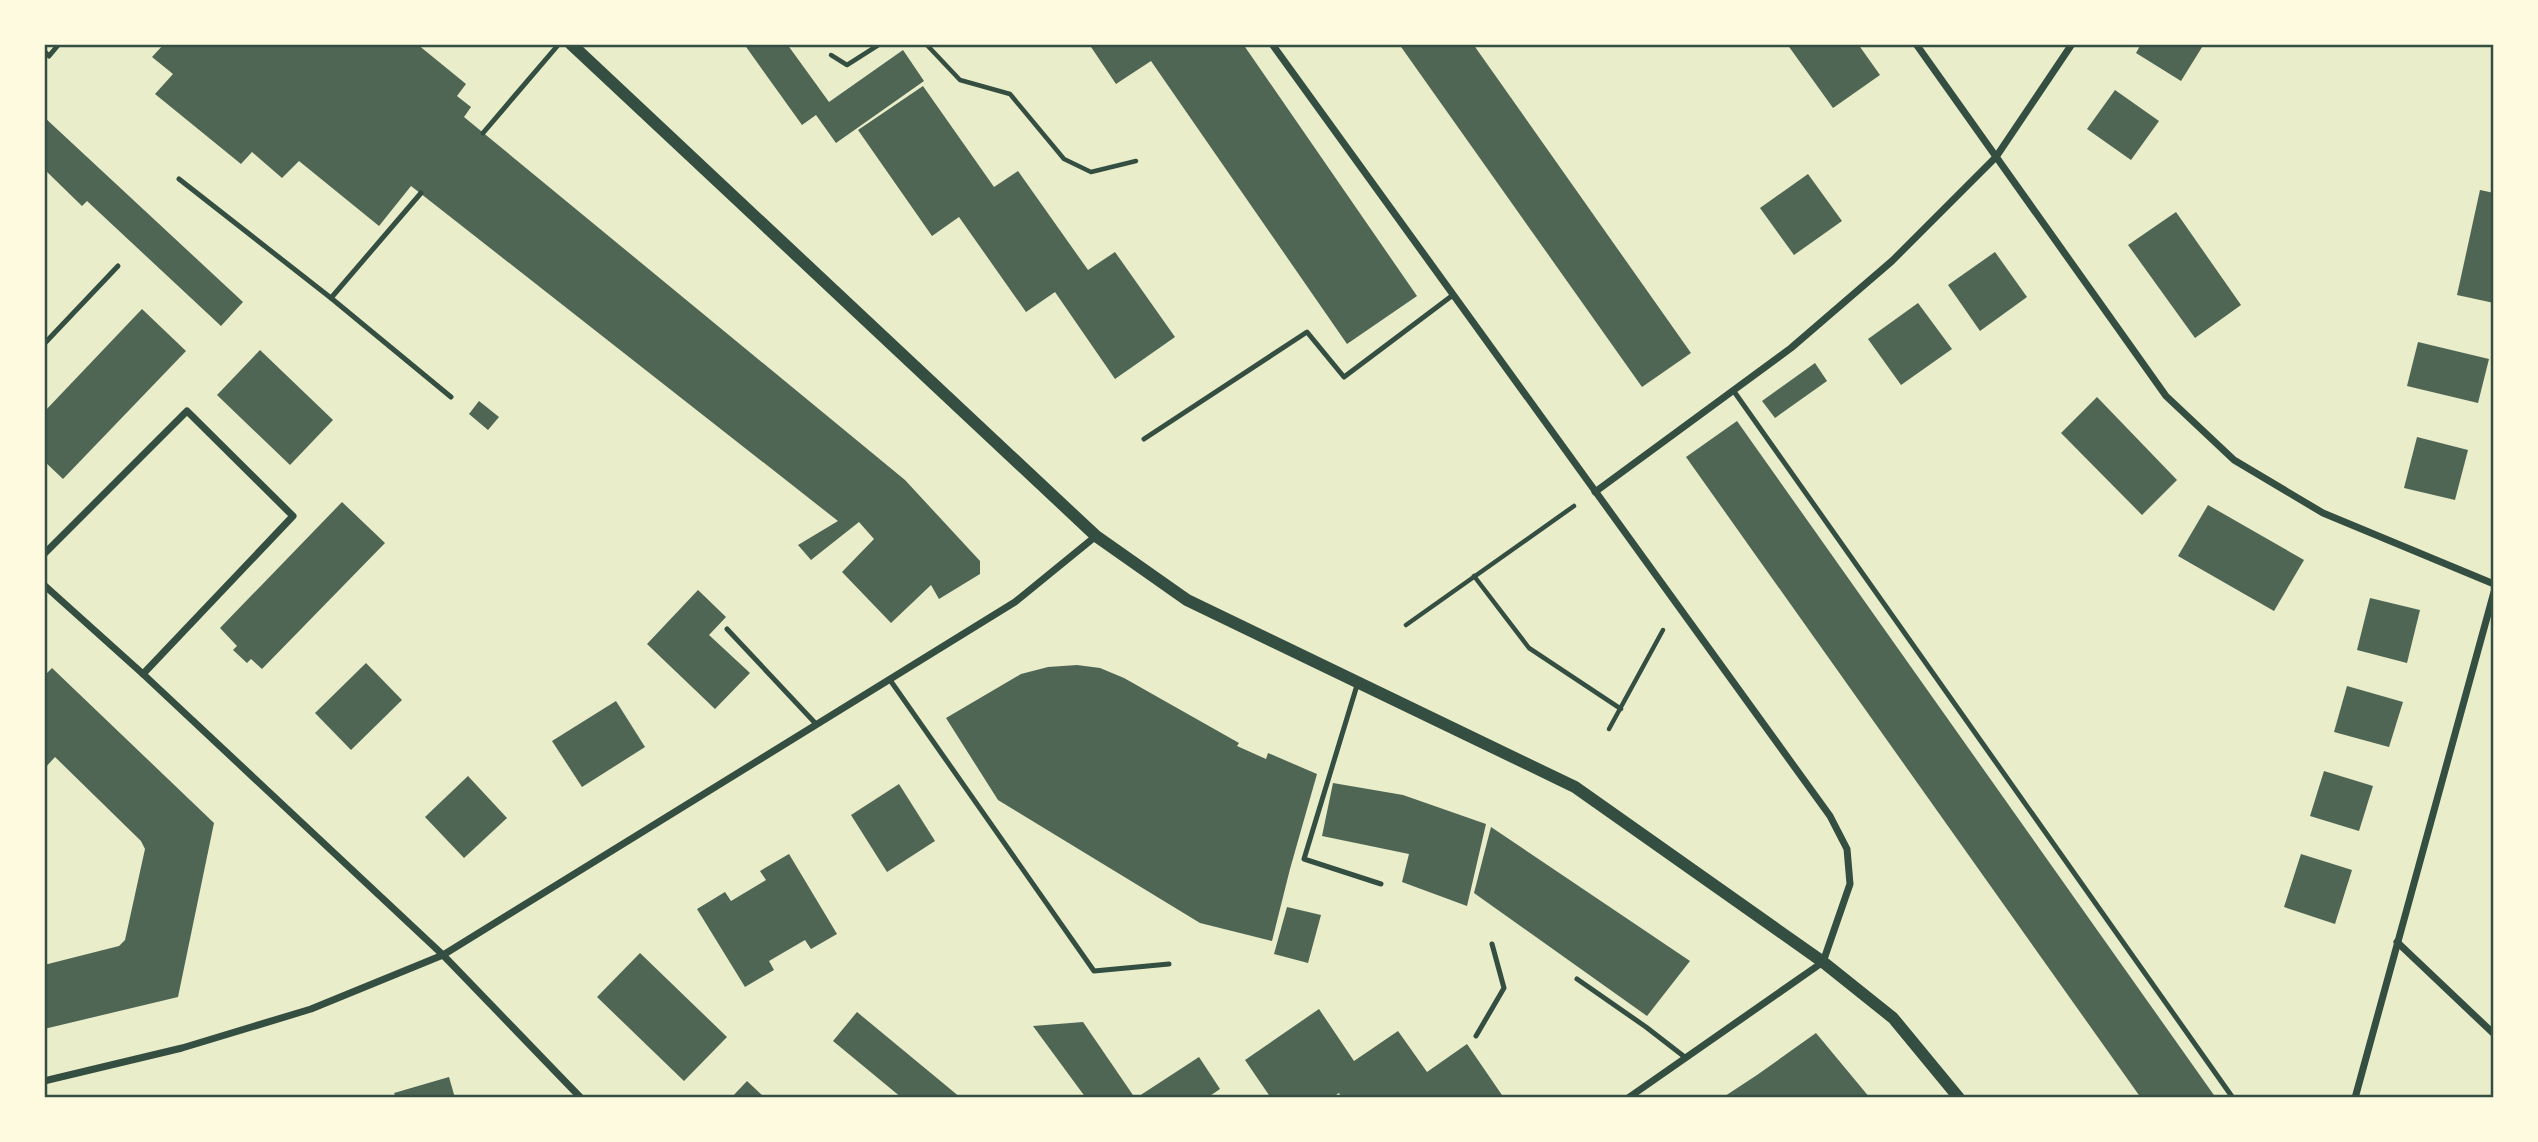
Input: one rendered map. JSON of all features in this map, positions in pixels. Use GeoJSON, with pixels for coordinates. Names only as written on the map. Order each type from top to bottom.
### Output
{"type":"FeatureCollection","features":[{"type":"Feature","properties":{"kind":"street"},"geometry":{"type":"LineString","coordinates":[[571,44],[1096,536],[1187,600],[1575,788],[1823,962],[1893,1018],[1959,1098]]}},
{"type":"Feature","properties":{"kind":"street"},"geometry":{"type":"LineString","coordinates":[[1272,44],[1830,816],[1847,849],[1850,884],[1823,962],[1629,1098]]}},
{"type":"Feature","properties":{"kind":"street"},"geometry":{"type":"LineString","coordinates":[[1916,44],[2166,396],[2234,460],[2323,513],[2494,584]]}},
{"type":"Feature","properties":{"kind":"street"},"geometry":{"type":"LineString","coordinates":[[1595,492],[1791,348],[1892,261],[1996,157],[2071,44]]}},
{"type":"Feature","properties":{"kind":"street"},"geometry":{"type":"LineString","coordinates":[[44,554],[187,411],[293,516],[143,674]]}},
{"type":"Feature","properties":{"kind":"street"},"geometry":{"type":"LineString","coordinates":[[44,1081],[182,1048],[311,1009],[443,955],[1016,603],[1096,536]]}},
{"type":"Feature","properties":{"kind":"street"},"geometry":{"type":"LineString","coordinates":[[44,585],[443,955],[581,1098]]}},
{"type":"Feature","properties":{"kind":"street"},"geometry":{"type":"LineString","coordinates":[[2355,1098],[2494,592]]}},
{"type":"Feature","properties":{"kind":"street"},"geometry":{"type":"LineString","coordinates":[[2397,942],[2494,1034]]}},
{"type":"Feature","properties":{"kind":"lane"},"geometry":{"type":"LineString","coordinates":[[44,51],[49,56],[59,44]]}},
{"type":"Feature","properties":{"kind":"lane"},"geometry":{"type":"LineString","coordinates":[[483,133],[559,44]]}},
{"type":"Feature","properties":{"kind":"lane"},"geometry":{"type":"LineString","coordinates":[[179,180],[331,298],[451,397]]}},
{"type":"Feature","properties":{"kind":"lane"},"geometry":{"type":"LineString","coordinates":[[331,298],[421,193]]}},
{"type":"Feature","properties":{"kind":"lane"},"geometry":{"type":"LineString","coordinates":[[44,344],[118,266]]}},
{"type":"Feature","properties":{"kind":"lane"},"geometry":{"type":"LineString","coordinates":[[1144,439],[1307,332],[1344,377],[1453,295]]}},
{"type":"Feature","properties":{"kind":"lane"},"geometry":{"type":"LineString","coordinates":[[1733,390],[2233,1098]]}},
{"type":"Feature","properties":{"kind":"lane"},"geometry":{"type":"LineString","coordinates":[[727,629],[817,725]]}},
{"type":"Feature","properties":{"kind":"lane"},"geometry":{"type":"LineString","coordinates":[[890,680],[1094,971],[1169,964]]}},
{"type":"Feature","properties":{"kind":"lane"},"geometry":{"type":"LineString","coordinates":[[1358,682],[1304,859],[1381,884]]}},
{"type":"Feature","properties":{"kind":"lane"},"geometry":{"type":"LineString","coordinates":[[1476,1036],[1504,988],[1492,944]]}},
{"type":"Feature","properties":{"kind":"lane"},"geometry":{"type":"LineString","coordinates":[[1577,979],[1686,1058]]}},
{"type":"Feature","properties":{"kind":"path"},"geometry":{"type":"LineString","coordinates":[[831,55],[847,65],[880,44]]}},
{"type":"Feature","properties":{"kind":"path"},"geometry":{"type":"LineString","coordinates":[[926,44],[960,80],[1010,94],[1064,159],[1091,172],[1136,161]]}},
{"type":"Feature","properties":{"kind":"path"},"geometry":{"type":"LineString","coordinates":[[1406,625],[1595,492]]}},
{"type":"Feature","properties":{"kind":"path"},"geometry":{"type":"LineString","coordinates":[[1474,576],[1529,648],[1621,709]]}},
{"type":"Feature","properties":{"kind":"path"},"geometry":{"type":"LineString","coordinates":[[1609,729],[1677,604]]}},
{"type":"Feature","properties":{"kind":"building"},"geometry":{"type":"Polygon","coordinates":[[[164,44],[417,44],[466,84],[457,96],[471,107],[464,117],[905,480],[980,561],[980,574],[939,599],[931,585],[891,623],[842,572],[874,539],[859,522],[811,560],[798,545],[838,521],[411,186],[379,226],[299,161],[282,178],[252,152],[241,164],[155,94],[173,74],[152,57],[164,44]]]}},
{"type":"Feature","properties":{"kind":"building"},"geometry":{"type":"Polygon","coordinates":[[[744,44],[787,44],[829,102],[903,50],[924,81],[836,143],[816,115],[802,125],[744,44]]]}},
{"type":"Feature","properties":{"kind":"building"},"geometry":{"type":"Polygon","coordinates":[[[1089,44],[1243,44],[1417,296],[1347,344],[1151,61],[1116,84],[1089,44]]]}},
{"type":"Feature","properties":{"kind":"building"},"geometry":{"type":"Polygon","coordinates":[[[1399,44],[1473,44],[1691,353],[1642,387],[1399,44]]]}},
{"type":"Feature","properties":{"kind":"building"},"geometry":{"type":"Polygon","coordinates":[[[1787,44],[1858,44],[1880,75],[1833,108],[1787,44]]]}},
{"type":"Feature","properties":{"kind":"building"},"geometry":{"type":"Polygon","coordinates":[[[2141,44],[2204,44],[2181,81],[2136,53],[2141,44]]]}},
{"type":"Feature","properties":{"kind":"building"},"geometry":{"type":"Polygon","coordinates":[[[923,86],[994,187],[1018,171],[1088,270],[1115,252],[1175,337],[1115,379],[1055,292],[1026,312],[959,217],[932,236],[858,130],[923,86]]]}},
{"type":"Feature","properties":{"kind":"building"},"geometry":{"type":"Polygon","coordinates":[[[2115,90],[2159,121],[2131,160],[2087,129],[2115,90]]]}},
{"type":"Feature","properties":{"kind":"building"},"geometry":{"type":"Polygon","coordinates":[[[44,117],[243,302],[221,326],[87,201],[82,206],[44,169],[44,117]]]}},
{"type":"Feature","properties":{"kind":"building"},"geometry":{"type":"Polygon","coordinates":[[[1808,174],[1842,221],[1794,255],[1760,208],[1808,174]]]}},
{"type":"Feature","properties":{"kind":"building"},"geometry":{"type":"Polygon","coordinates":[[[2480,190],[2494,193],[2494,303],[2457,295],[2480,190]]]}},
{"type":"Feature","properties":{"kind":"building"},"geometry":{"type":"Polygon","coordinates":[[[2176,212],[2241,305],[2195,338],[2128,245],[2176,212]]]}},
{"type":"Feature","properties":{"kind":"building"},"geometry":{"type":"Polygon","coordinates":[[[1995,252],[2027,297],[1980,331],[1948,285],[1995,252]]]}},
{"type":"Feature","properties":{"kind":"building"},"geometry":{"type":"Polygon","coordinates":[[[1918,303],[1952,349],[1901,385],[1868,339],[1918,303]]]}},
{"type":"Feature","properties":{"kind":"building"},"geometry":{"type":"Polygon","coordinates":[[[142,309],[186,351],[63,479],[44,461],[44,412],[142,309]]]}},
{"type":"Feature","properties":{"kind":"building"},"geometry":{"type":"Polygon","coordinates":[[[2418,342],[2489,359],[2478,403],[2407,386],[2418,342]]]}},
{"type":"Feature","properties":{"kind":"building"},"geometry":{"type":"Polygon","coordinates":[[[260,350],[333,420],[290,465],[217,395],[260,350]]]}},
{"type":"Feature","properties":{"kind":"building"},"geometry":{"type":"Polygon","coordinates":[[[1815,363],[1827,381],[1775,418],[1762,401],[1815,363]]]}},
{"type":"Feature","properties":{"kind":"building"},"geometry":{"type":"Polygon","coordinates":[[[2097,397],[2177,480],[2142,515],[2061,433],[2097,397]]]}},
{"type":"Feature","properties":{"kind":"building"},"geometry":{"type":"Polygon","coordinates":[[[479,401],[499,417],[488,430],[469,414],[479,401]]]}},
{"type":"Feature","properties":{"kind":"building"},"geometry":{"type":"Polygon","coordinates":[[[1737,421],[2216,1098],[2141,1098],[1686,457],[1737,421]]]}},
{"type":"Feature","properties":{"kind":"building"},"geometry":{"type":"Polygon","coordinates":[[[2417,437],[2468,450],[2455,500],[2404,488],[2417,437]]]}},
{"type":"Feature","properties":{"kind":"building"},"geometry":{"type":"Polygon","coordinates":[[[342,502],[385,543],[262,669],[251,659],[247,663],[233,650],[237,646],[220,628],[342,502]]]}},
{"type":"Feature","properties":{"kind":"building"},"geometry":{"type":"Polygon","coordinates":[[[2208,505],[2304,560],[2274,611],[2178,556],[2208,505]]]}},
{"type":"Feature","properties":{"kind":"building"},"geometry":{"type":"Polygon","coordinates":[[[698,590],[726,617],[709,635],[750,673],[715,709],[647,644],[698,590]]]}},
{"type":"Feature","properties":{"kind":"building"},"geometry":{"type":"Polygon","coordinates":[[[2370,598],[2420,610],[2407,663],[2357,650],[2370,598]]]}},
{"type":"Feature","properties":{"kind":"building"},"geometry":{"type":"Polygon","coordinates":[[[366,663],[402,700],[351,750],[315,713],[366,663]]]}},
{"type":"Feature","properties":{"kind":"building"},"geometry":{"type":"Polygon","coordinates":[[[1077,665],[1100,668],[1124,678],[1239,743],[1237,746],[1266,759],[1268,753],[1317,774],[1272,941],[1200,923],[998,800],[946,718],[1021,674],[1048,667],[1077,665]]]}},
{"type":"Feature","properties":{"kind":"building"},"geometry":{"type":"Polygon","coordinates":[[[52,668],[214,823],[178,997],[44,1029],[44,965],[119,946],[125,940],[145,849],[141,841],[55,757],[44,769],[44,676],[52,668]]]}},
{"type":"Feature","properties":{"kind":"building"},"geometry":{"type":"Polygon","coordinates":[[[2347,686],[2403,702],[2389,747],[2334,732],[2347,686]]]}},
{"type":"Feature","properties":{"kind":"building"},"geometry":{"type":"Polygon","coordinates":[[[616,701],[645,747],[582,787],[552,741],[616,701]]]}},
{"type":"Feature","properties":{"kind":"building"},"geometry":{"type":"Polygon","coordinates":[[[2324,771],[2373,786],[2359,831],[2310,816],[2324,771]]]}},
{"type":"Feature","properties":{"kind":"building"},"geometry":{"type":"Polygon","coordinates":[[[468,776],[507,818],[464,858],[425,817],[468,776]]]}},
{"type":"Feature","properties":{"kind":"building"},"geometry":{"type":"Polygon","coordinates":[[[1333,783],[1403,795],[1486,824],[1467,906],[1402,882],[1409,854],[1322,836],[1333,783]]]}},
{"type":"Feature","properties":{"kind":"building"},"geometry":{"type":"Polygon","coordinates":[[[899,784],[935,841],[887,872],[851,815],[899,784]]]}},
{"type":"Feature","properties":{"kind":"building"},"geometry":{"type":"Polygon","coordinates":[[[1491,827],[1690,961],[1647,1016],[1474,893],[1491,827]]]}},
{"type":"Feature","properties":{"kind":"building"},"geometry":{"type":"Polygon","coordinates":[[[789,854],[837,934],[811,949],[805,940],[769,961],[774,970],[745,987],[697,909],[725,892],[731,901],[766,880],[760,871],[789,854]]]}},
{"type":"Feature","properties":{"kind":"building"},"geometry":{"type":"Polygon","coordinates":[[[2301,854],[2352,870],[2335,924],[2284,907],[2301,854]]]}},
{"type":"Feature","properties":{"kind":"building"},"geometry":{"type":"Polygon","coordinates":[[[1287,907],[1321,915],[1308,963],[1274,954],[1287,907]]]}},
{"type":"Feature","properties":{"kind":"building"},"geometry":{"type":"Polygon","coordinates":[[[640,953],[727,1037],[684,1081],[597,997],[640,953]]]}},
{"type":"Feature","properties":{"kind":"building"},"geometry":{"type":"Polygon","coordinates":[[[1319,1009],[1354,1061],[1398,1031],[1427,1072],[1467,1044],[1504,1098],[1342,1098],[1339,1093],[1331,1098],[1271,1098],[1245,1060],[1319,1009]]]}},
{"type":"Feature","properties":{"kind":"building"},"geometry":{"type":"Polygon","coordinates":[[[857,1012],[961,1098],[902,1098],[833,1041],[857,1012]]]}},
{"type":"Feature","properties":{"kind":"building"},"geometry":{"type":"Polygon","coordinates":[[[1083,1022],[1135,1098],[1086,1098],[1033,1026],[1083,1022]]]}},
{"type":"Feature","properties":{"kind":"building"},"geometry":{"type":"Polygon","coordinates":[[[1816,1033],[1870,1098],[1722,1098],[1757,1075],[1816,1033]]]}},
{"type":"Feature","properties":{"kind":"building"},"geometry":{"type":"Polygon","coordinates":[[[1199,1057],[1220,1089],[1207,1098],[1136,1098],[1199,1057]]]}},
{"type":"Feature","properties":{"kind":"building"},"geometry":{"type":"Polygon","coordinates":[[[449,1077],[455,1098],[396,1098],[394,1093],[449,1077]]]}},
{"type":"Feature","properties":{"kind":"building"},"geometry":{"type":"Polygon","coordinates":[[[747,1081],[765,1098],[731,1098],[747,1081]]]}}]}
